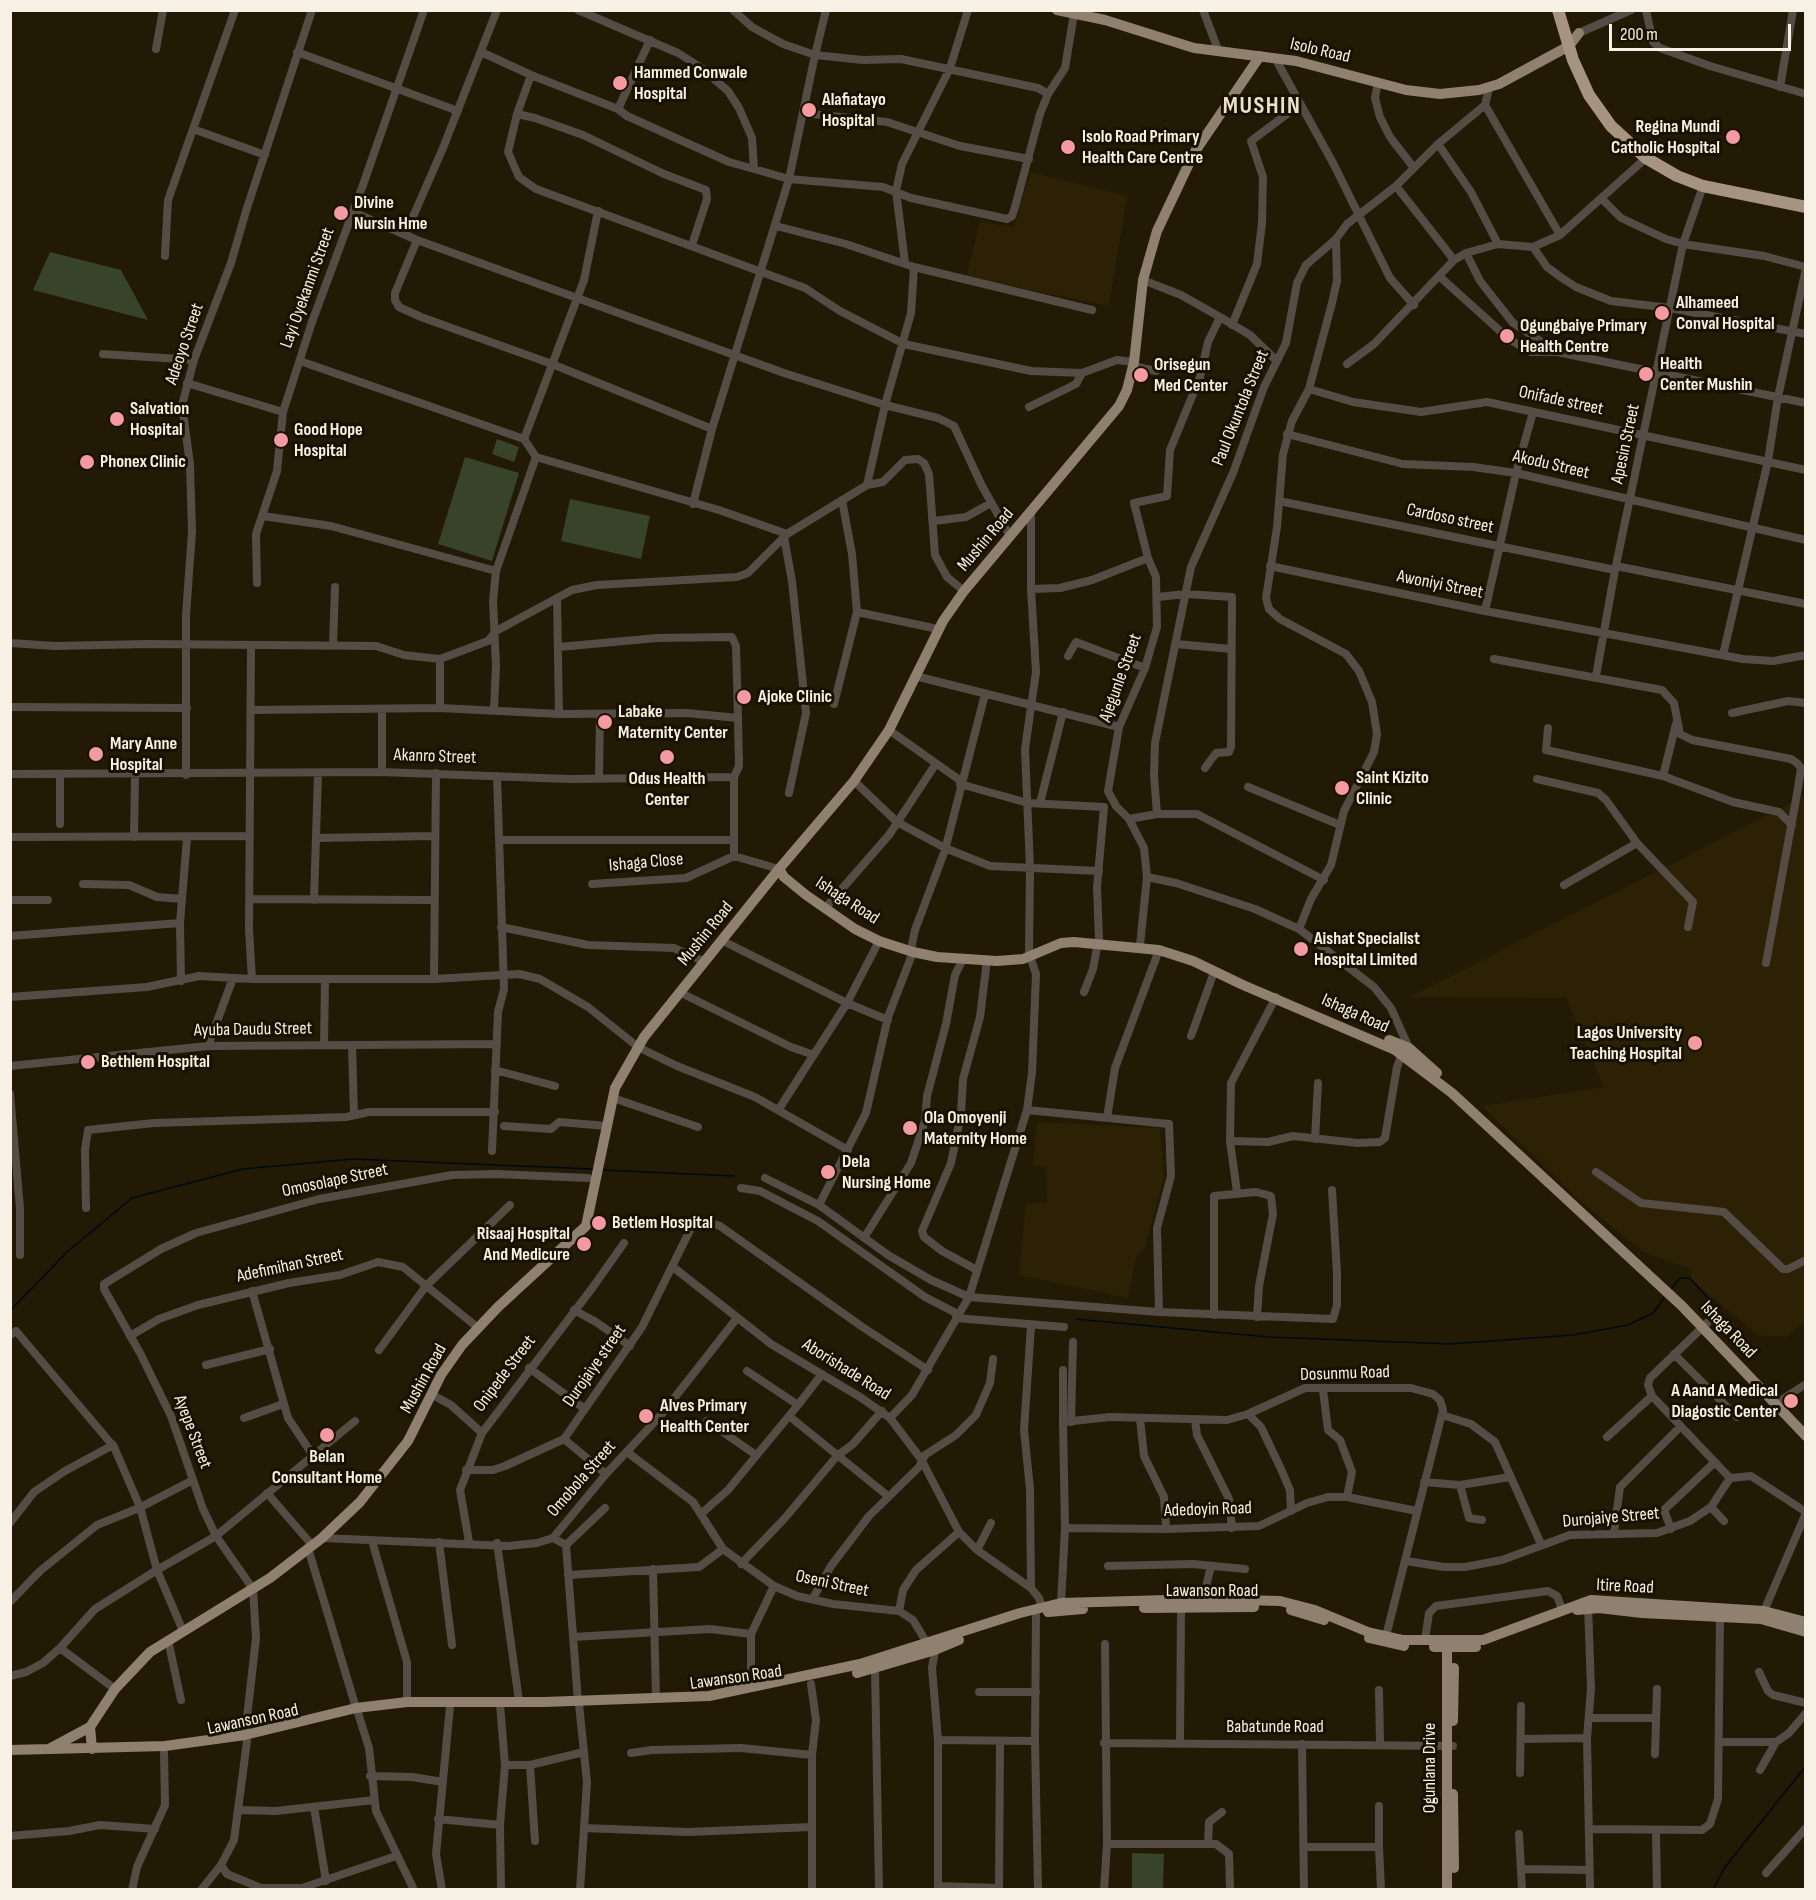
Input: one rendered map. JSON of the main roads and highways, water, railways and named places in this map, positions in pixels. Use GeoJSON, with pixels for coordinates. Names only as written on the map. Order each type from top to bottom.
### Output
{"type":"FeatureCollection","features":[{"type":"Feature","properties":{"kind":"highway"},"geometry":{"type":"LineString","coordinates":[[1558,10],[1590,82],[1606,110],[1628,134],[1654,156],[1705,181],[1806,201]]}},
{"type":"Feature","properties":{"kind":"highway"},"geometry":{"type":"LineString","coordinates":[[1564,10],[1589,95],[1611,126],[1646,158],[1677,176],[1703,186],[1806,207]]}},
{"type":"Feature","properties":{"kind":"main road","name":"Isolo Road"},"geometry":{"type":"LineString","coordinates":[[1057,10],[1194,48],[1320,66],[1411,91],[1440,94],[1489,88],[1572,38]]}},
{"type":"Feature","properties":{"kind":"main road","name":"Isolo Road"},"geometry":{"type":"LineString","coordinates":[[1087,10],[1189,42],[1297,56],[1428,88],[1453,89],[1486,84],[1537,60],[1572,38]]}},
{"type":"Feature","properties":{"kind":"main road","name":"Mushin Road"},"geometry":{"type":"LineString","coordinates":[[90,1727],[115,1689],[150,1652],[285,1568],[360,1502],[395,1460],[419,1421],[431,1394],[451,1360],[477,1327],[586,1227],[592,1177],[600,1160],[613,1098],[622,1074],[638,1047],[679,992],[783,871],[854,781],[889,730],[938,629],[964,591],[1119,406],[1133,364],[1143,280],[1157,231],[1194,153],[1260,56]]}},
{"type":"Feature","properties":{"kind":"main road","name":"Ishaga Road"},"geometry":{"type":"LineString","coordinates":[[783,871],[827,906],[865,932],[912,950],[948,956],[1004,958],[1030,954]]}},
{"type":"Feature","properties":{"kind":"main road","name":"Ishaga Road"},"geometry":{"type":"LineString","coordinates":[[783,871],[784,877],[806,895],[855,929],[879,941],[912,950],[963,959],[987,960],[1015,960],[1066,939],[1140,945],[1186,955],[1406,1051],[1685,1304],[1806,1430]]}},
{"type":"Feature","properties":{"kind":"main road","name":"Ishaga Road"},"geometry":{"type":"LineString","coordinates":[[1099,941],[1159,950],[1193,961],[1214,972],[1406,1051]]}},
{"type":"Feature","properties":{"kind":"main road","name":"Ishaga Road"},"geometry":{"type":"LineString","coordinates":[[1705,1324],[1806,1436]]}},
{"type":"Feature","properties":{"kind":"main road","name":"Lawanson Road"},"geometry":{"type":"LineString","coordinates":[[357,1710],[709,1696],[931,1647],[1061,1603],[1203,1599],[1292,1610],[1384,1644],[1450,1643]]}},
{"type":"Feature","properties":{"kind":"main road","name":"Itire Road"},"geometry":{"type":"LineString","coordinates":[[1450,1643],[1492,1637],[1562,1609],[1609,1600],[1764,1611],[1806,1622]]}},
{"type":"Feature","properties":{"kind":"main road","name":"Lawanson Road"},"geometry":{"type":"LineString","coordinates":[[1039,1611],[1181,1608],[1289,1602],[1386,1636],[1450,1643]]}},
{"type":"Feature","properties":{"kind":"main road","name":"Itire Road"},"geometry":{"type":"LineString","coordinates":[[1450,1643],[1499,1642],[1588,1605],[1761,1619],[1806,1632]]}},
{"type":"Feature","properties":{"kind":"main road","name":"Ogunlana Drive"},"geometry":{"type":"LineString","coordinates":[[1447,1890],[1450,1643]]}},
{"type":"Feature","properties":{"kind":"main road","name":"Lawanson Road"},"geometry":{"type":"LineString","coordinates":[[10,1756],[137,1755],[164,1752],[246,1738],[357,1710],[407,1702],[704,1701],[811,1684],[875,1668],[931,1647]]}},
{"type":"Feature","properties":{"kind":"main road"},"geometry":{"type":"LineString","coordinates":[[49,1749],[90,1727],[92,1749]]}},
{"type":"Feature","properties":{"kind":"main road","name":"Lawanson Road"},"geometry":{"type":"LineString","coordinates":[[10,1750],[165,1746],[246,1738]]}},
{"type":"Feature","properties":{"kind":"main road","name":"Ogunlana Drive"},"geometry":{"type":"LineString","coordinates":[[1449,1746],[1454,1890]]}},
{"type":"Feature","properties":{"kind":"waterway"},"geometry":{"type":"LineString","coordinates":[[10,1311],[67,1252],[132,1198],[243,1169],[353,1159],[593,1169]]}},
{"type":"Feature","properties":{"kind":"waterway"},"geometry":{"type":"LineString","coordinates":[[603,1170],[734,1176]]}},
{"type":"Feature","properties":{"kind":"waterway"},"geometry":{"type":"LineString","coordinates":[[1671,1289],[1680,1278],[1690,1278],[1707,1297]]}},
{"type":"Feature","properties":{"kind":"waterway"},"geometry":{"type":"LineString","coordinates":[[1076,1319],[1268,1337],[1450,1344],[1573,1335],[1628,1325],[1653,1313],[1664,1298]]}},
{"type":"Feature","properties":{"kind":"waterway"},"geometry":{"type":"LineString","coordinates":[[1713,1890],[1725,1867],[1806,1766]]}},
{"type":"Feature","properties":{"kind":"place","name":"Hammed Conwale Hospital"},"geometry":{"type":"Point","coordinates":[620,83]}},
{"type":"Feature","properties":{"kind":"place","name":"Alafiatayo Hospital"},"geometry":{"type":"Point","coordinates":[809,110]}},
{"type":"Feature","properties":{"kind":"place","name":"Regina Mundi Catholic Hospital"},"geometry":{"type":"Point","coordinates":[1733,137]}},
{"type":"Feature","properties":{"kind":"place","name":"Isolo Road Primary Health Care Centre"},"geometry":{"type":"Point","coordinates":[1068,147]}},
{"type":"Feature","properties":{"kind":"place","name":"Divine Nursin Hme"},"geometry":{"type":"Point","coordinates":[341,213]}},
{"type":"Feature","properties":{"kind":"place","name":"Alhameed Conval Hospital"},"geometry":{"type":"Point","coordinates":[1662,313]}},
{"type":"Feature","properties":{"kind":"place","name":"Ogungbaiye Primary Health Centre"},"geometry":{"type":"Point","coordinates":[1507,336]}},
{"type":"Feature","properties":{"kind":"place","name":"Health Center Mushin"},"geometry":{"type":"Point","coordinates":[1646,374]}},
{"type":"Feature","properties":{"kind":"place","name":"Orisegun Med Center"},"geometry":{"type":"Point","coordinates":[1141,375]}},
{"type":"Feature","properties":{"kind":"place","name":"Salvation Hospital"},"geometry":{"type":"Point","coordinates":[117,419]}},
{"type":"Feature","properties":{"kind":"place","name":"Good Hope Hospital"},"geometry":{"type":"Point","coordinates":[281,440]}},
{"type":"Feature","properties":{"kind":"place","name":"Phonex Clinic"},"geometry":{"type":"Point","coordinates":[87,462]}},
{"type":"Feature","properties":{"kind":"place","name":"Ajoke Clinic"},"geometry":{"type":"Point","coordinates":[744,697]}},
{"type":"Feature","properties":{"kind":"place","name":"Labake Maternity Center"},"geometry":{"type":"Point","coordinates":[605,722]}},
{"type":"Feature","properties":{"kind":"place","name":"Mary Anne Hospital"},"geometry":{"type":"Point","coordinates":[96,754]}},
{"type":"Feature","properties":{"kind":"place","name":"Odus Health Center"},"geometry":{"type":"Point","coordinates":[667,757]}},
{"type":"Feature","properties":{"kind":"place","name":"Saint Kizito Clinic"},"geometry":{"type":"Point","coordinates":[1342,788]}},
{"type":"Feature","properties":{"kind":"place","name":"Aishat Specialist Hospital Limited"},"geometry":{"type":"Point","coordinates":[1301,949]}},
{"type":"Feature","properties":{"kind":"place","name":"Lagos University Teaching Hospital"},"geometry":{"type":"Point","coordinates":[1695,1043]}},
{"type":"Feature","properties":{"kind":"place","name":"Bethlem Hospital"},"geometry":{"type":"Point","coordinates":[88,1062]}},
{"type":"Feature","properties":{"kind":"place","name":"Ola Omoyenji Maternity Home"},"geometry":{"type":"Point","coordinates":[910,1128]}},
{"type":"Feature","properties":{"kind":"place","name":"Dela Nursing Home"},"geometry":{"type":"Point","coordinates":[828,1172]}},
{"type":"Feature","properties":{"kind":"place","name":"Betlem Hospital"},"geometry":{"type":"Point","coordinates":[599,1223]}},
{"type":"Feature","properties":{"kind":"place","name":"Risaaj Hospital And Medicure"},"geometry":{"type":"Point","coordinates":[584,1244]}},
{"type":"Feature","properties":{"kind":"place","name":"A Aand A Medical Diagostic Center"},"geometry":{"type":"Point","coordinates":[1791,1401]}},
{"type":"Feature","properties":{"kind":"place","name":"Alves Primary Health Center"},"geometry":{"type":"Point","coordinates":[646,1416]}},
{"type":"Feature","properties":{"kind":"place","name":"Belan Consultant Home"},"geometry":{"type":"Point","coordinates":[327,1435]}},
{"type":"Feature","properties":{"kind":"district","name":"MUSHIN"},"geometry":{"type":"Point","coordinates":[1262,107]}}]}
